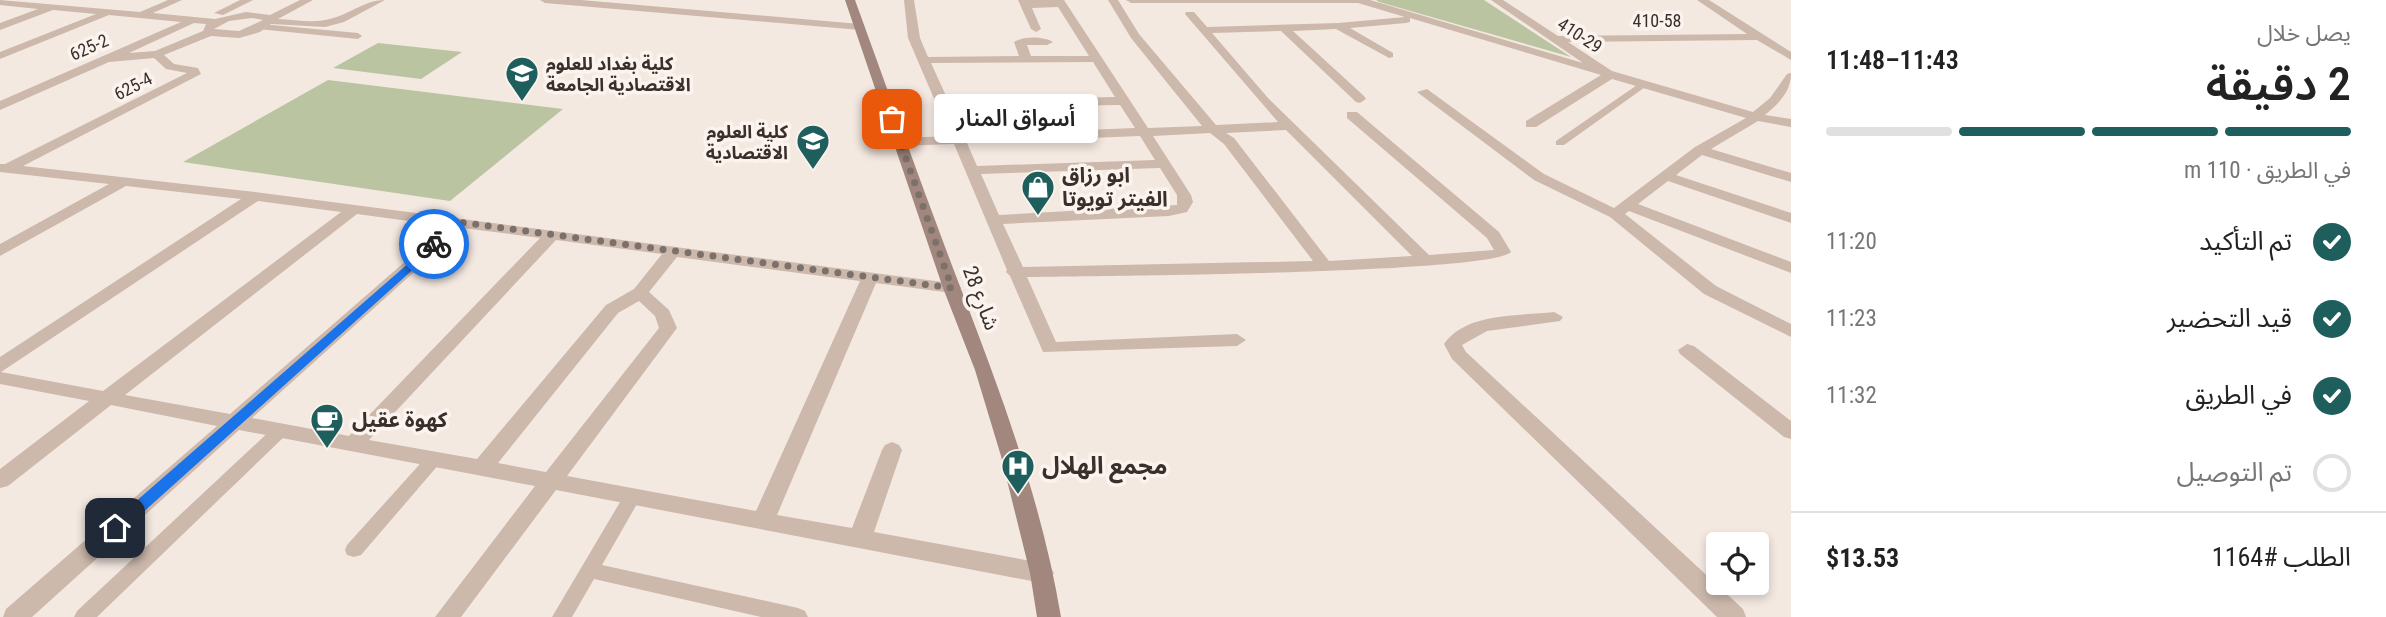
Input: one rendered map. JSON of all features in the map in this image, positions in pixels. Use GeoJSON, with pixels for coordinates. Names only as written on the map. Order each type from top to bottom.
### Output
{"type":"FeatureCollection","features":[{"type":"Feature","properties":{"kind":"street"},"geometry":{"type":"LineString","coordinates":[[140,15],[177,0]]}},
{"type":"Feature","properties":{"kind":"street","name":"625-2"},"geometry":{"type":"LineString","coordinates":[[0,106],[248,0]]}},
{"type":"Feature","properties":{"kind":"street"},"geometry":{"type":"LineString","coordinates":[[157,54],[208,33],[232,35],[266,22],[308,0]]}},
{"type":"Feature","properties":{"kind":"street"},"geometry":{"type":"LineString","coordinates":[[0,2],[216,22],[260,15],[266,22],[321,25],[340,20],[380,0]]}},
{"type":"Feature","properties":{"kind":"street"},"geometry":{"type":"LineString","coordinates":[[545,0],[860,27]]}},
{"type":"Feature","properties":{"kind":"street"},"geometry":{"type":"LineString","coordinates":[[630,8],[640,0]]}},
{"type":"Feature","properties":{"kind":"street"},"geometry":{"type":"LineString","coordinates":[[691,13],[706,0]]}},
{"type":"Feature","properties":{"kind":"street","name":"شارع 28"},"geometry":{"type":"LineString","coordinates":[[850,0],[1008,443],[1042,573],[1049,617]]}},
{"type":"Feature","properties":{"kind":"street"},"geometry":{"type":"LineString","coordinates":[[909,0],[914,38],[1049,348],[1237,340]]}},
{"type":"Feature","properties":{"kind":"street"},"geometry":{"type":"LineString","coordinates":[[1113,0],[1135,36],[1213,129],[1229,141],[1325,266]]}},
{"type":"Feature","properties":{"kind":"street"},"geometry":{"type":"LineString","coordinates":[[1131,0],[1359,0],[1755,117],[1791,123]]}},
{"type":"Feature","properties":{"kind":"street","name":"410-29"},"geometry":{"type":"LineString","coordinates":[[1496,0],[1610,75]]}},
{"type":"Feature","properties":{"kind":"street"},"geometry":{"type":"LineString","coordinates":[[1702,0],[1791,57]]}},
{"type":"Feature","properties":{"kind":"street"},"geometry":{"type":"LineString","coordinates":[[992,220],[1182,209],[1186,202],[1059,2],[1024,2],[1036,29]]}},
{"type":"Feature","properties":{"kind":"street"},"geometry":{"type":"LineString","coordinates":[[0,27],[52,7]]}},
{"type":"Feature","properties":{"kind":"street"},"geometry":{"type":"LineString","coordinates":[[0,57],[108,12]]}},
{"type":"Feature","properties":{"kind":"street"},"geometry":{"type":"LineString","coordinates":[[1190,14],[1289,126],[1426,261]]}},
{"type":"Feature","properties":{"kind":"street"},"geometry":{"type":"LineString","coordinates":[[1203,30],[1338,26],[1417,19]]}},
{"type":"Feature","properties":{"kind":"street"},"geometry":{"type":"LineString","coordinates":[[208,33],[207,28],[216,22]]}},
{"type":"Feature","properties":{"kind":"street"},"geometry":{"type":"LineString","coordinates":[[1338,26],[1389,55]]}},
{"type":"Feature","properties":{"kind":"street"},"geometry":{"type":"LineString","coordinates":[[1284,28],[1360,99]]}},
{"type":"Feature","properties":{"kind":"street","name":"410-58"},"geometry":{"type":"LineString","coordinates":[[1555,39],[1760,37]]}},
{"type":"Feature","properties":{"kind":"street"},"geometry":{"type":"LineString","coordinates":[[1027,59],[1020,42],[1046,41]]}},
{"type":"Feature","properties":{"kind":"street","name":"625-4"},"geometry":{"type":"LineString","coordinates":[[3,170],[195,74],[194,71],[170,68],[157,54],[106,59]]}},
{"type":"Feature","properties":{"kind":"street"},"geometry":{"type":"LineString","coordinates":[[924,60],[1094,59]]}},
{"type":"Feature","properties":{"kind":"street"},"geometry":{"type":"LineString","coordinates":[[1531,124],[1610,75]]}},
{"type":"Feature","properties":{"kind":"street"},"geometry":{"type":"LineString","coordinates":[[1621,209],[1700,150],[1755,117],[1774,101],[1791,78]]}},
{"type":"Feature","properties":{"kind":"street"},"geometry":{"type":"LineString","coordinates":[[1423,92],[1539,177],[1621,209],[1791,268]]}},
{"type":"Feature","properties":{"kind":"street"},"geometry":{"type":"LineString","coordinates":[[944,104],[1122,101]]}},
{"type":"Feature","properties":{"kind":"street"},"geometry":{"type":"LineString","coordinates":[[1014,272],[1325,266],[1493,256],[1503,252],[1493,235],[1352,115]]}},
{"type":"Feature","properties":{"kind":"street"},"geometry":{"type":"LineString","coordinates":[[1755,117],[1791,134]]}},
{"type":"Feature","properties":{"kind":"street"},"geometry":{"type":"LineString","coordinates":[[900,142],[1289,126]]}},
{"type":"Feature","properties":{"kind":"street"},"geometry":{"type":"LineString","coordinates":[[1700,150],[1791,178]]}},
{"type":"Feature","properties":{"kind":"street"},"geometry":{"type":"LineString","coordinates":[[972,170],[1164,164]]}},
{"type":"Feature","properties":{"kind":"street"},"geometry":{"type":"LineString","coordinates":[[3,170],[255,195],[952,288]]}},
{"type":"Feature","properties":{"kind":"street"},"geometry":{"type":"LineString","coordinates":[[1666,176],[1791,218]]}},
{"type":"Feature","properties":{"kind":"street"},"geometry":{"type":"LineString","coordinates":[[0,251],[125,181]]}},
{"type":"Feature","properties":{"kind":"street"},"geometry":{"type":"LineString","coordinates":[[0,366],[255,195]]}},
{"type":"Feature","properties":{"kind":"street"},"geometry":{"type":"LineString","coordinates":[[0,480],[354,209]]}},
{"type":"Feature","properties":{"kind":"street"},"geometry":{"type":"LineString","coordinates":[[1621,209],[1710,290],[1791,331]]}},
{"type":"Feature","properties":{"kind":"street"},"geometry":{"type":"LineString","coordinates":[[15,617],[458,222]]}},
{"type":"Feature","properties":{"kind":"street"},"geometry":{"type":"LineString","coordinates":[[353,444],[552,235]]}},
{"type":"Feature","properties":{"kind":"street"},"geometry":{"type":"LineString","coordinates":[[482,468],[612,309],[640,293],[672,252]]}},
{"type":"Feature","properties":{"kind":"street"},"geometry":{"type":"LineString","coordinates":[[763,521],[870,277]]}},
{"type":"Feature","properties":{"kind":"street"},"geometry":{"type":"LineString","coordinates":[[454,616],[668,328],[663,314],[640,293]]}},
{"type":"Feature","properties":{"kind":"street"},"geometry":{"type":"LineString","coordinates":[[1554,317],[1470,328],[1457,335],[1453,344],[1459,355],[1734,617]]}},
{"type":"Feature","properties":{"kind":"street"},"geometry":{"type":"LineString","coordinates":[[1687,350],[1791,432]]}},
{"type":"Feature","properties":{"kind":"street"},"geometry":{"type":"LineString","coordinates":[[0,378],[1042,573]]}},
{"type":"Feature","properties":{"kind":"street"},"geometry":{"type":"LineString","coordinates":[[860,539],[892,450]]}},
{"type":"Feature","properties":{"kind":"lane"},"geometry":{"type":"LineString","coordinates":[[266,22],[358,36]]}},
{"type":"Feature","properties":{"kind":"lane"},"geometry":{"type":"LineString","coordinates":[[1560,144],[1643,85]]}},
{"type":"Feature","properties":{"kind":"lane"},"geometry":{"type":"LineString","coordinates":[[85,617],[280,431]]}},
{"type":"Feature","properties":{"kind":"lane"},"geometry":{"type":"LineString","coordinates":[[354,550],[434,459]]}},
{"type":"Feature","properties":{"kind":"lane"},"geometry":{"type":"LineString","coordinates":[[562,617],[632,497]]}},
{"type":"Feature","properties":{"kind":"lane"},"geometry":{"type":"LineString","coordinates":[[590,570],[799,617]]}},
{"type":"Feature","properties":{"kind":"green space"},"geometry":{"type":"Polygon","coordinates":[[[1376,0],[1484,0],[1571,57],[1379,2],[1376,0]]]}},
{"type":"Feature","properties":{"kind":"green space"},"geometry":{"type":"Polygon","coordinates":[[[378,43],[462,52],[421,79],[333,68],[378,43]]]}},
{"type":"Feature","properties":{"kind":"green space"},"geometry":{"type":"Polygon","coordinates":[[[328,80],[563,109],[450,201],[183,162],[328,80]]]}},
{"type":"Feature","properties":{"kind":"way so far"},"geometry":{"type":"LineString","coordinates":[[434,244],[458,222],[952,288],[892,119]]}},
{"type":"Feature","properties":{"kind":"place","name":"كلية بغداد للعلوم الاقتصادية الجامعة"},"geometry":{"type":"Point","coordinates":[522,103]}},
{"type":"Feature","properties":{"kind":"place","name":"أسواق المنار"},"geometry":{"type":"Point","coordinates":[892,119]}},
{"type":"Feature","properties":{"kind":"place","name":"كلية العلوم الاقتصادية"},"geometry":{"type":"Point","coordinates":[813,171]}},
{"type":"Feature","properties":{"kind":"place","name":"ابو رزاق الفيتر تويوتا"},"geometry":{"type":"Point","coordinates":[1038,217]}},
{"type":"Feature","properties":{"kind":"place","name":"كهوة عقيل"},"geometry":{"type":"Point","coordinates":[327,450]}},
{"type":"Feature","properties":{"kind":"place","name":"مجمع الهلال"},"geometry":{"type":"Point","coordinates":[1018,496]}},
{"type":"Feature","properties":{"kind":"route"},"geometry":{"type":"LineString","coordinates":[[115,528],[434,244]]}}]}
